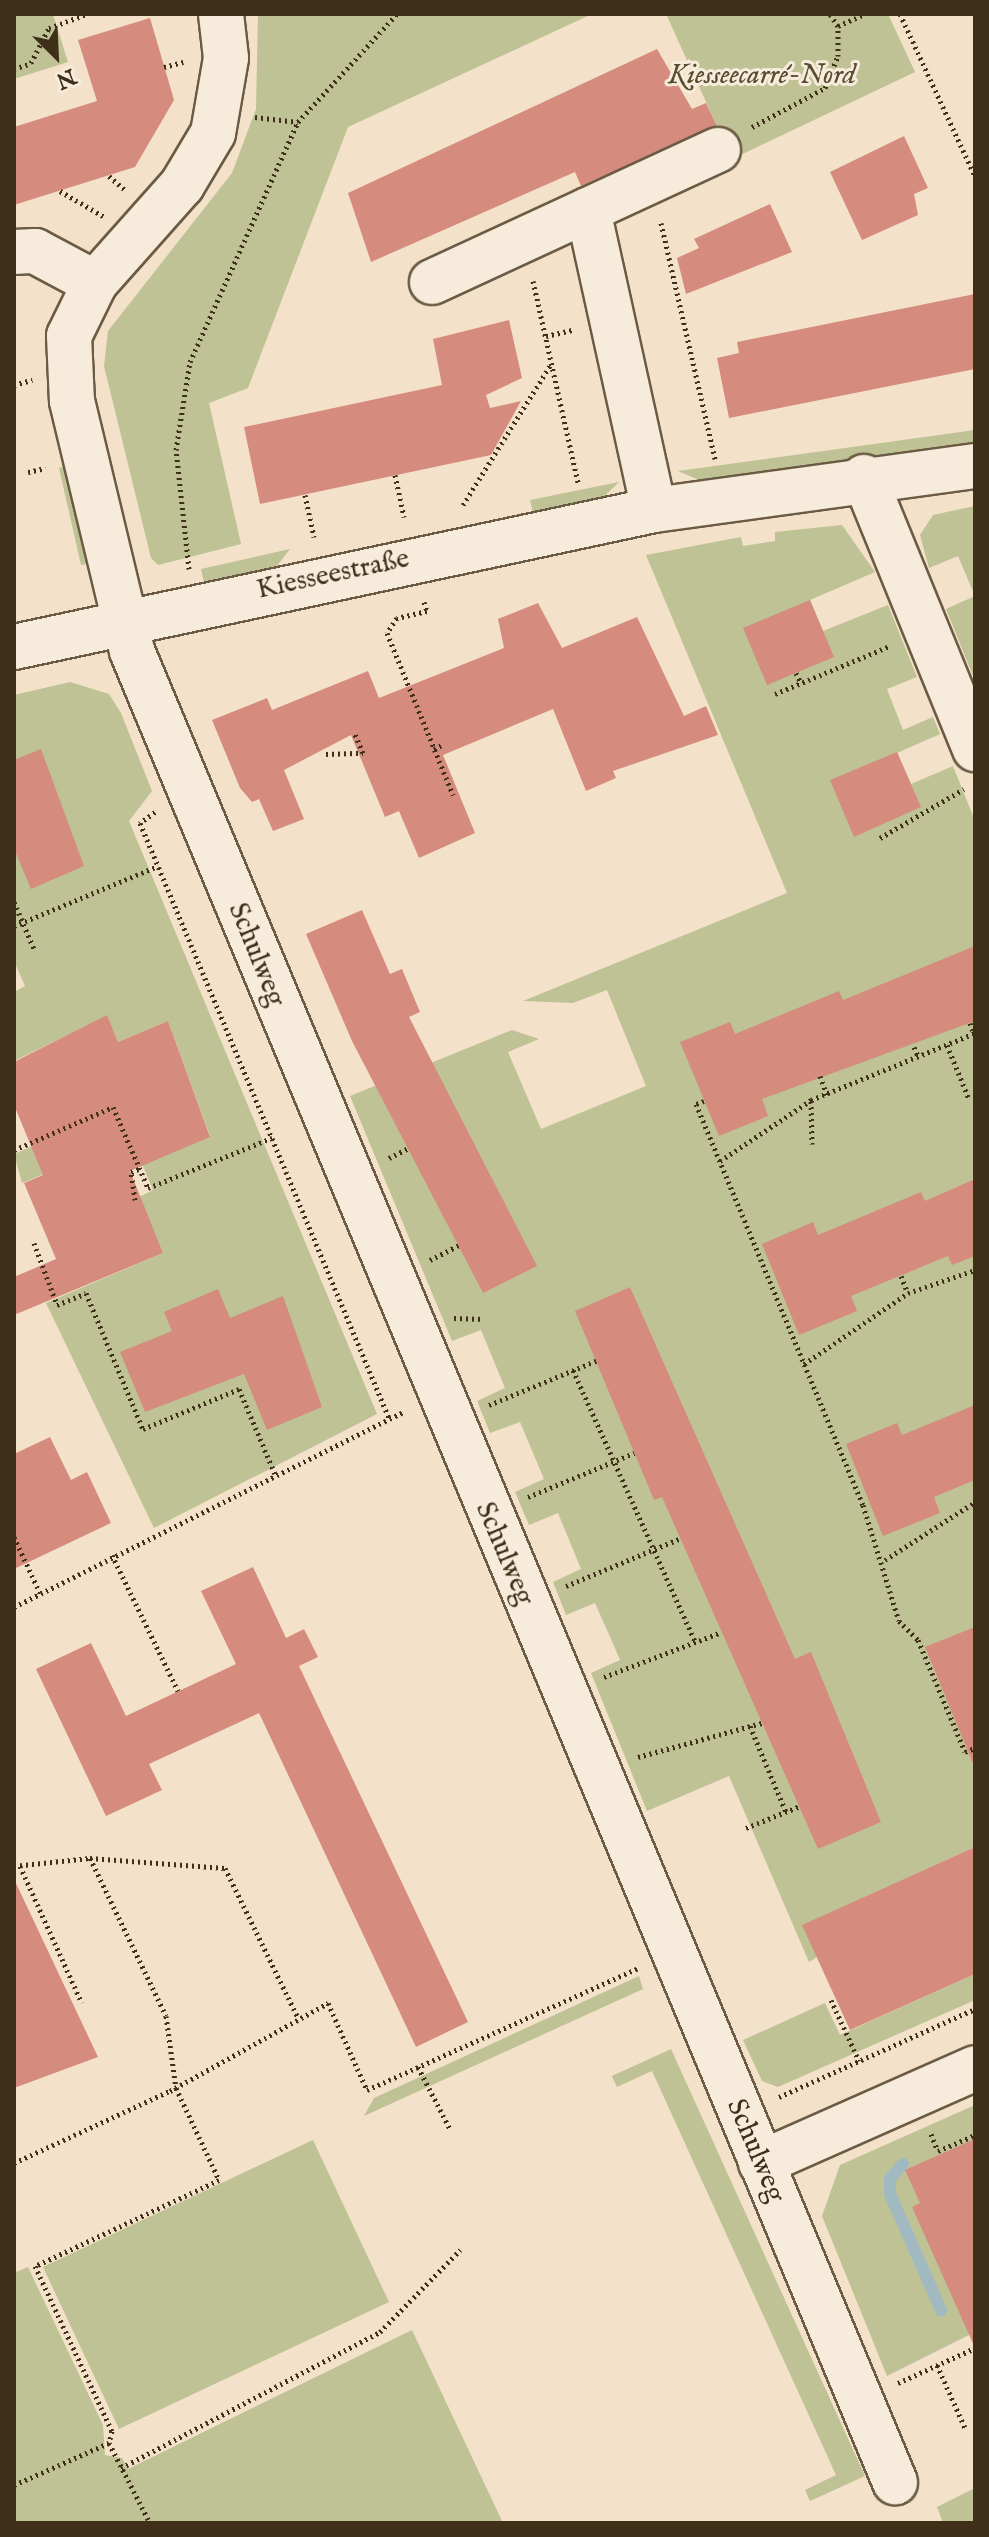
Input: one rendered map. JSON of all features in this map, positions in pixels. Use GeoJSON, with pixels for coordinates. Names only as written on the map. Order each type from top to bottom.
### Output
{"type":"FeatureCollection","features":[{"type":"Feature","properties":{"kind":"street","name":"Schulweg"},"geometry":{"type":"LineString","coordinates":[[221,14],[226,72],[213,133],[182,185],[95,283],[78,308],[67,364],[125,621],[188,787],[438,1397],[895,2482]]}},
{"type":"Feature","properties":{"kind":"street"},"geometry":{"type":"LineString","coordinates":[[432,282],[718,150]]}},
{"type":"Feature","properties":{"kind":"street"},"geometry":{"type":"LineString","coordinates":[[588,210],[654,510]]}},
{"type":"Feature","properties":{"kind":"street"},"geometry":{"type":"LineString","coordinates":[[14,252],[35,251],[95,283]]}},
{"type":"Feature","properties":{"kind":"street","name":"Kiesseestraße"},"geometry":{"type":"LineString","coordinates":[[14,647],[198,605],[654,510],[864,477],[975,466]]}},
{"type":"Feature","properties":{"kind":"street"},"geometry":{"type":"LineString","coordinates":[[864,477],[975,749]]}},
{"type":"Feature","properties":{"kind":"street"},"geometry":{"type":"LineString","coordinates":[[761,2163],[975,2068]]}},
{"type":"Feature","properties":{"kind":"path"},"geometry":{"type":"LineString","coordinates":[[14,69],[31,63],[49,28],[87,14]]}},
{"type":"Feature","properties":{"kind":"path"},"geometry":{"type":"LineString","coordinates":[[198,605],[176,450],[190,362],[298,122],[397,14]]}},
{"type":"Feature","properties":{"kind":"path"},"geometry":{"type":"LineString","coordinates":[[718,150],[825,88],[838,56],[838,26],[830,14]]}},
{"type":"Feature","properties":{"kind":"path"},"geometry":{"type":"LineString","coordinates":[[838,26],[865,14]]}},
{"type":"Feature","properties":{"kind":"path"},"geometry":{"type":"LineString","coordinates":[[900,14],[975,176]]}},
{"type":"Feature","properties":{"kind":"path"},"geometry":{"type":"LineString","coordinates":[[651,180],[715,460]]}},
{"type":"Feature","properties":{"kind":"path"},"geometry":{"type":"LineString","coordinates":[[60,191],[107,219]]}},
{"type":"Feature","properties":{"kind":"path"},"geometry":{"type":"LineString","coordinates":[[524,240],[578,483]]}},
{"type":"Feature","properties":{"kind":"path"},"geometry":{"type":"LineString","coordinates":[[463,505],[552,362]]}},
{"type":"Feature","properties":{"kind":"path"},"geometry":{"type":"LineString","coordinates":[[395,475],[404,517]]}},
{"type":"Feature","properties":{"kind":"path"},"geometry":{"type":"LineString","coordinates":[[305,495],[314,537]]}},
{"type":"Feature","properties":{"kind":"path"},"geometry":{"type":"LineString","coordinates":[[418,586],[427,611],[397,618],[387,633],[453,795]]}},
{"type":"Feature","properties":{"kind":"path"},"geometry":{"type":"LineString","coordinates":[[775,694],[926,629]]}},
{"type":"Feature","properties":{"kind":"path"},"geometry":{"type":"LineString","coordinates":[[796,673],[801,683]]}},
{"type":"Feature","properties":{"kind":"path"},"geometry":{"type":"LineString","coordinates":[[326,754],[363,753],[355,734]]}},
{"type":"Feature","properties":{"kind":"path"},"geometry":{"type":"LineString","coordinates":[[434,749],[442,745]]}},
{"type":"Feature","properties":{"kind":"path"},"geometry":{"type":"LineString","coordinates":[[880,838],[975,781]]}},
{"type":"Feature","properties":{"kind":"path"},"geometry":{"type":"LineString","coordinates":[[188,787],[140,823],[389,1418]]}},
{"type":"Feature","properties":{"kind":"path"},"geometry":{"type":"LineString","coordinates":[[14,926],[158,866]]}},
{"type":"Feature","properties":{"kind":"path"},"geometry":{"type":"LineString","coordinates":[[14,902],[34,949]]}},
{"type":"Feature","properties":{"kind":"path"},"geometry":{"type":"LineString","coordinates":[[720,1161],[811,1100],[974,1034],[970,1023]]}},
{"type":"Feature","properties":{"kind":"path"},"geometry":{"type":"LineString","coordinates":[[947,1045],[969,1099]]}},
{"type":"Feature","properties":{"kind":"path"},"geometry":{"type":"LineString","coordinates":[[914,1047],[918,1056]]}},
{"type":"Feature","properties":{"kind":"path"},"geometry":{"type":"LineString","coordinates":[[820,1076],[827,1095]]}},
{"type":"Feature","properties":{"kind":"path"},"geometry":{"type":"LineString","coordinates":[[811,1100],[812,1144]]}},
{"type":"Feature","properties":{"kind":"path"},"geometry":{"type":"LineString","coordinates":[[704,1101],[696,1104],[783,1304],[804,1364],[866,1503],[885,1560],[899,1621],[918,1640],[965,1752],[975,1748]]}},
{"type":"Feature","properties":{"kind":"path"},"geometry":{"type":"LineString","coordinates":[[14,1150],[113,1107],[148,1188],[272,1138]]}},
{"type":"Feature","properties":{"kind":"path"},"geometry":{"type":"LineString","coordinates":[[135,1200],[131,1172],[139,1169]]}},
{"type":"Feature","properties":{"kind":"path"},"geometry":{"type":"LineString","coordinates":[[34,1243],[57,1305],[86,1293],[143,1429],[239,1389],[275,1474]]}},
{"type":"Feature","properties":{"kind":"path"},"geometry":{"type":"LineString","coordinates":[[804,1364],[908,1293],[975,1270]]}},
{"type":"Feature","properties":{"kind":"path"},"geometry":{"type":"LineString","coordinates":[[901,1276],[908,1293]]}},
{"type":"Feature","properties":{"kind":"path"},"geometry":{"type":"LineString","coordinates":[[508,1397],[596,1361]]}},
{"type":"Feature","properties":{"kind":"path"},"geometry":{"type":"LineString","coordinates":[[573,1370],[611,1463],[656,1549],[695,1642]]}},
{"type":"Feature","properties":{"kind":"path"},"geometry":{"type":"LineString","coordinates":[[14,1607],[275,1474],[438,1397]]}},
{"type":"Feature","properties":{"kind":"path"},"geometry":{"type":"LineString","coordinates":[[545,1491],[634,1453]]}},
{"type":"Feature","properties":{"kind":"path"},"geometry":{"type":"LineString","coordinates":[[885,1560],[975,1504]]}},
{"type":"Feature","properties":{"kind":"path"},"geometry":{"type":"LineString","coordinates":[[14,1537],[40,1593]]}},
{"type":"Feature","properties":{"kind":"path"},"geometry":{"type":"LineString","coordinates":[[556,1590],[679,1539]]}},
{"type":"Feature","properties":{"kind":"path"},"geometry":{"type":"LineString","coordinates":[[112,1555],[178,1691]]}},
{"type":"Feature","properties":{"kind":"path"},"geometry":{"type":"LineString","coordinates":[[617,1672],[719,1633]]}},
{"type":"Feature","properties":{"kind":"path"},"geometry":{"type":"LineString","coordinates":[[595,1770],[765,1722]]}},
{"type":"Feature","properties":{"kind":"path"},"geometry":{"type":"LineString","coordinates":[[750,1726],[786,1812]]}},
{"type":"Feature","properties":{"kind":"path"},"geometry":{"type":"LineString","coordinates":[[746,1828],[800,1806]]}},
{"type":"Feature","properties":{"kind":"path"},"geometry":{"type":"LineString","coordinates":[[14,2485],[109,2443],[116,2430],[35,2266],[219,2180],[173,2089],[166,2016],[90,1858]]}},
{"type":"Feature","properties":{"kind":"path"},"geometry":{"type":"LineString","coordinates":[[82,2003],[17,1866],[90,1858],[225,1868],[298,2018]]}},
{"type":"Feature","properties":{"kind":"path"},"geometry":{"type":"LineString","coordinates":[[14,2163],[173,2089],[328,2003],[367,2090],[672,1953]]}},
{"type":"Feature","properties":{"kind":"path"},"geometry":{"type":"LineString","coordinates":[[831,2000],[859,2061]]}},
{"type":"Feature","properties":{"kind":"path"},"geometry":{"type":"LineString","coordinates":[[740,2115],[975,2009]]}},
{"type":"Feature","properties":{"kind":"path"},"geometry":{"type":"LineString","coordinates":[[418,2067],[450,2129]]}},
{"type":"Feature","properties":{"kind":"path"},"geometry":{"type":"LineString","coordinates":[[121,2468],[380,2332],[460,2250]]}},
{"type":"Feature","properties":{"kind":"path"},"geometry":{"type":"LineString","coordinates":[[888,2387],[975,2348]]}},
{"type":"Feature","properties":{"kind":"path"},"geometry":{"type":"LineString","coordinates":[[937,2365],[965,2428]]}},
{"type":"Feature","properties":{"kind":"path"},"geometry":{"type":"LineString","coordinates":[[109,2443],[150,2523]]}},
{"type":"Feature","properties":{"kind":"path"},"geometry":{"type":"LineString","coordinates":[[165,2523],[190,2523]]}},
{"type":"Feature","properties":{"kind":"green space"},"geometry":{"type":"Polygon","coordinates":[[[14,14],[53,14],[68,62],[14,79],[14,14]]]}},
{"type":"Feature","properties":{"kind":"green space"},"geometry":{"type":"Polygon","coordinates":[[[258,14],[592,14],[348,127],[248,388],[209,403],[241,544],[158,565],[151,558],[104,366],[108,331],[232,173],[256,109],[258,14]]]}},
{"type":"Feature","properties":{"kind":"green space","name":"Kiesseecarré-Nord"},"geometry":{"type":"Polygon","coordinates":[[[666,14],[888,14],[915,72],[732,159],[666,14]]]}},
{"type":"Feature","properties":{"kind":"green space"},"geometry":{"type":"Polygon","coordinates":[[[975,430],[975,444],[704,482],[678,471],[975,430]]]}},
{"type":"Feature","properties":{"kind":"green space"},"geometry":{"type":"Polygon","coordinates":[[[69,465],[91,563],[81,565],[59,468],[69,465]]]}},
{"type":"Feature","properties":{"kind":"green space"},"geometry":{"type":"Polygon","coordinates":[[[619,482],[599,501],[533,513],[530,500],[619,482]]]}},
{"type":"Feature","properties":{"kind":"green space"},"geometry":{"type":"Polygon","coordinates":[[[975,506],[975,596],[958,556],[929,568],[920,535],[933,515],[975,506]]]}},
{"type":"Feature","properties":{"kind":"green space"},"geometry":{"type":"Polygon","coordinates":[[[842,525],[875,572],[810,600],[823,631],[888,605],[917,677],[887,689],[903,730],[933,717],[940,734],[897,753],[911,784],[953,766],[975,821],[975,1847],[803,1925],[817,1957],[809,1962],[729,1776],[647,1811],[591,1673],[620,1660],[595,1603],[566,1615],[553,1582],[581,1569],[558,1513],[529,1525],[515,1492],[544,1479],[520,1422],[490,1433],[477,1401],[505,1388],[481,1330],[452,1341],[350,1096],[512,1030],[539,1039],[508,1052],[541,1129],[646,1086],[607,990],[573,1003],[523,1001],[787,893],[646,555],[741,537],[743,546],[775,541],[775,532],[842,525]]]}},
{"type":"Feature","properties":{"kind":"green space"},"geometry":{"type":"Polygon","coordinates":[[[290,549],[276,567],[204,583],[201,569],[290,549]]]}},
{"type":"Feature","properties":{"kind":"green space"},"geometry":{"type":"Polygon","coordinates":[[[975,596],[975,681],[946,609],[975,596]]]}},
{"type":"Feature","properties":{"kind":"green space"},"geometry":{"type":"Polygon","coordinates":[[[70,682],[109,694],[121,713],[152,791],[129,821],[377,1414],[154,1528],[46,1303],[163,1253],[139,1197],[153,1190],[125,1123],[139,1116],[158,1159],[210,1136],[168,1021],[118,1042],[107,1016],[14,1061],[14,992],[25,986],[14,961],[14,695],[70,682]]]}},
{"type":"Feature","properties":{"kind":"green space"},"geometry":{"type":"Polygon","coordinates":[[[104,1116],[116,1144],[22,1183],[14,1154],[104,1116]]]}},
{"type":"Feature","properties":{"kind":"green space"},"geometry":{"type":"Polygon","coordinates":[[[975,1974],[975,2000],[778,2087],[762,2081],[743,2040],[825,2003],[840,2035],[975,1974]]]}},
{"type":"Feature","properties":{"kind":"green space"},"geometry":{"type":"Polygon","coordinates":[[[639,1976],[643,1989],[364,2116],[374,2098],[639,1976]]]}},
{"type":"Feature","properties":{"kind":"green space"},"geometry":{"type":"Polygon","coordinates":[[[671,2049],[865,2476],[810,2501],[805,2490],[836,2475],[652,2071],[617,2087],[612,2076],[671,2049]]]}},
{"type":"Feature","properties":{"kind":"green space"},"geometry":{"type":"Polygon","coordinates":[[[975,2105],[975,2332],[887,2376],[822,2216],[840,2165],[975,2105]]]}},
{"type":"Feature","properties":{"kind":"green space"},"geometry":{"type":"Polygon","coordinates":[[[313,2140],[389,2302],[119,2429],[43,2267],[313,2140]]]}},
{"type":"Feature","properties":{"kind":"green space"},"geometry":{"type":"Polygon","coordinates":[[[28,2267],[103,2425],[105,2455],[122,2458],[128,2469],[412,2330],[503,2523],[14,2523],[14,2273],[28,2267]]]}},
{"type":"Feature","properties":{"kind":"green space"},"geometry":{"type":"Polygon","coordinates":[[[975,2488],[975,2523],[943,2523],[937,2507],[975,2488]]]}},
{"type":"Feature","properties":{"kind":"building"},"geometry":{"type":"Polygon","coordinates":[[[150,18],[174,100],[135,167],[14,205],[14,127],[97,101],[78,40],[150,18]]]}},
{"type":"Feature","properties":{"kind":"building"},"geometry":{"type":"Polygon","coordinates":[[[657,49],[692,109],[706,103],[717,126],[581,186],[575,172],[371,262],[348,193],[657,49]]]}},
{"type":"Feature","properties":{"kind":"building"},"geometry":{"type":"Polygon","coordinates":[[[904,136],[928,188],[914,194],[918,215],[862,240],[830,172],[904,136]]]}},
{"type":"Feature","properties":{"kind":"building"},"geometry":{"type":"Polygon","coordinates":[[[770,204],[792,252],[686,294],[677,258],[699,248],[694,239],[770,204]]]}},
{"type":"Feature","properties":{"kind":"building"},"geometry":{"type":"Polygon","coordinates":[[[975,294],[975,369],[729,418],[717,358],[739,353],[737,342],[975,294]]]}},
{"type":"Feature","properties":{"kind":"building"},"geometry":{"type":"Polygon","coordinates":[[[509,320],[522,378],[486,395],[490,408],[521,401],[491,455],[260,504],[244,427],[442,385],[433,339],[509,320]]]}},
{"type":"Feature","properties":{"kind":"building"},"geometry":{"type":"Polygon","coordinates":[[[810,600],[834,657],[767,685],[743,628],[810,600]]]}},
{"type":"Feature","properties":{"kind":"building"},"geometry":{"type":"Polygon","coordinates":[[[538,603],[562,648],[637,617],[684,716],[706,706],[718,735],[613,771],[616,778],[586,791],[553,709],[443,755],[475,833],[419,858],[399,811],[385,817],[351,735],[284,770],[304,819],[273,831],[259,799],[252,802],[240,788],[212,720],[267,698],[272,710],[368,671],[379,698],[504,648],[498,619],[538,603]]]}},
{"type":"Feature","properties":{"kind":"building"},"geometry":{"type":"Polygon","coordinates":[[[41,749],[84,866],[31,889],[14,849],[14,760],[41,749]]]}},
{"type":"Feature","properties":{"kind":"building"},"geometry":{"type":"Polygon","coordinates":[[[897,752],[921,807],[854,837],[830,780],[897,752]]]}},
{"type":"Feature","properties":{"kind":"building"},"geometry":{"type":"Polygon","coordinates":[[[362,910],[390,974],[402,969],[420,1012],[409,1017],[537,1266],[483,1293],[352,1041],[306,934],[362,910]]]}},
{"type":"Feature","properties":{"kind":"building"},"geometry":{"type":"Polygon","coordinates":[[[975,946],[975,1021],[762,1099],[768,1116],[719,1136],[680,1042],[730,1022],[735,1034],[839,991],[843,1000],[975,946]]]}},
{"type":"Feature","properties":{"kind":"building"},"geometry":{"type":"Polygon","coordinates":[[[107,1015],[118,1042],[168,1021],[210,1137],[130,1171],[163,1253],[14,1315],[14,1277],[56,1259],[24,1183],[43,1175],[14,1105],[14,1062],[107,1015]]]}},
{"type":"Feature","properties":{"kind":"building"},"geometry":{"type":"Polygon","coordinates":[[[975,1179],[975,1256],[952,1265],[948,1256],[851,1296],[857,1311],[799,1335],[762,1244],[813,1222],[818,1235],[921,1192],[925,1201],[975,1179]]]}},
{"type":"Feature","properties":{"kind":"building"},"geometry":{"type":"Polygon","coordinates":[[[630,1287],[795,1659],[811,1652],[881,1822],[818,1849],[662,1497],[654,1500],[575,1311],[630,1287]]]}},
{"type":"Feature","properties":{"kind":"building"},"geometry":{"type":"Polygon","coordinates":[[[218,1289],[230,1318],[283,1296],[322,1407],[267,1430],[244,1374],[145,1412],[120,1352],[172,1331],[164,1312],[218,1289]]]}},
{"type":"Feature","properties":{"kind":"building"},"geometry":{"type":"Polygon","coordinates":[[[975,1405],[975,1480],[934,1497],[940,1513],[883,1536],[846,1444],[897,1423],[902,1435],[975,1405]]]}},
{"type":"Feature","properties":{"kind":"building"},"geometry":{"type":"Polygon","coordinates":[[[50,1437],[71,1480],[87,1472],[111,1523],[14,1569],[14,1454],[50,1437]]]}},
{"type":"Feature","properties":{"kind":"building"},"geometry":{"type":"Polygon","coordinates":[[[253,1567],[286,1638],[304,1629],[318,1657],[299,1666],[468,2022],[416,2047],[259,1713],[149,1764],[162,1790],[106,1816],[36,1669],[91,1643],[126,1716],[236,1664],[201,1591],[253,1567]]]}},
{"type":"Feature","properties":{"kind":"building"},"geometry":{"type":"Polygon","coordinates":[[[975,1627],[975,1765],[974,1766],[925,1647],[975,1627]]]}},
{"type":"Feature","properties":{"kind":"building"},"geometry":{"type":"Polygon","coordinates":[[[975,1847],[975,1974],[850,2030],[802,1925],[975,1847]]]}},
{"type":"Feature","properties":{"kind":"building"},"geometry":{"type":"Polygon","coordinates":[[[14,1879],[98,2057],[14,2088],[14,1879]]]}},
{"type":"Feature","properties":{"kind":"building"},"geometry":{"type":"Polygon","coordinates":[[[975,2139],[975,2348],[912,2207],[920,2203],[905,2170],[975,2139]]]}},
{"type":"Feature","properties":{"kind":"waterway"},"geometry":{"type":"LineString","coordinates":[[903,2164],[890,2179],[890,2194],[941,2310]]}}]}
